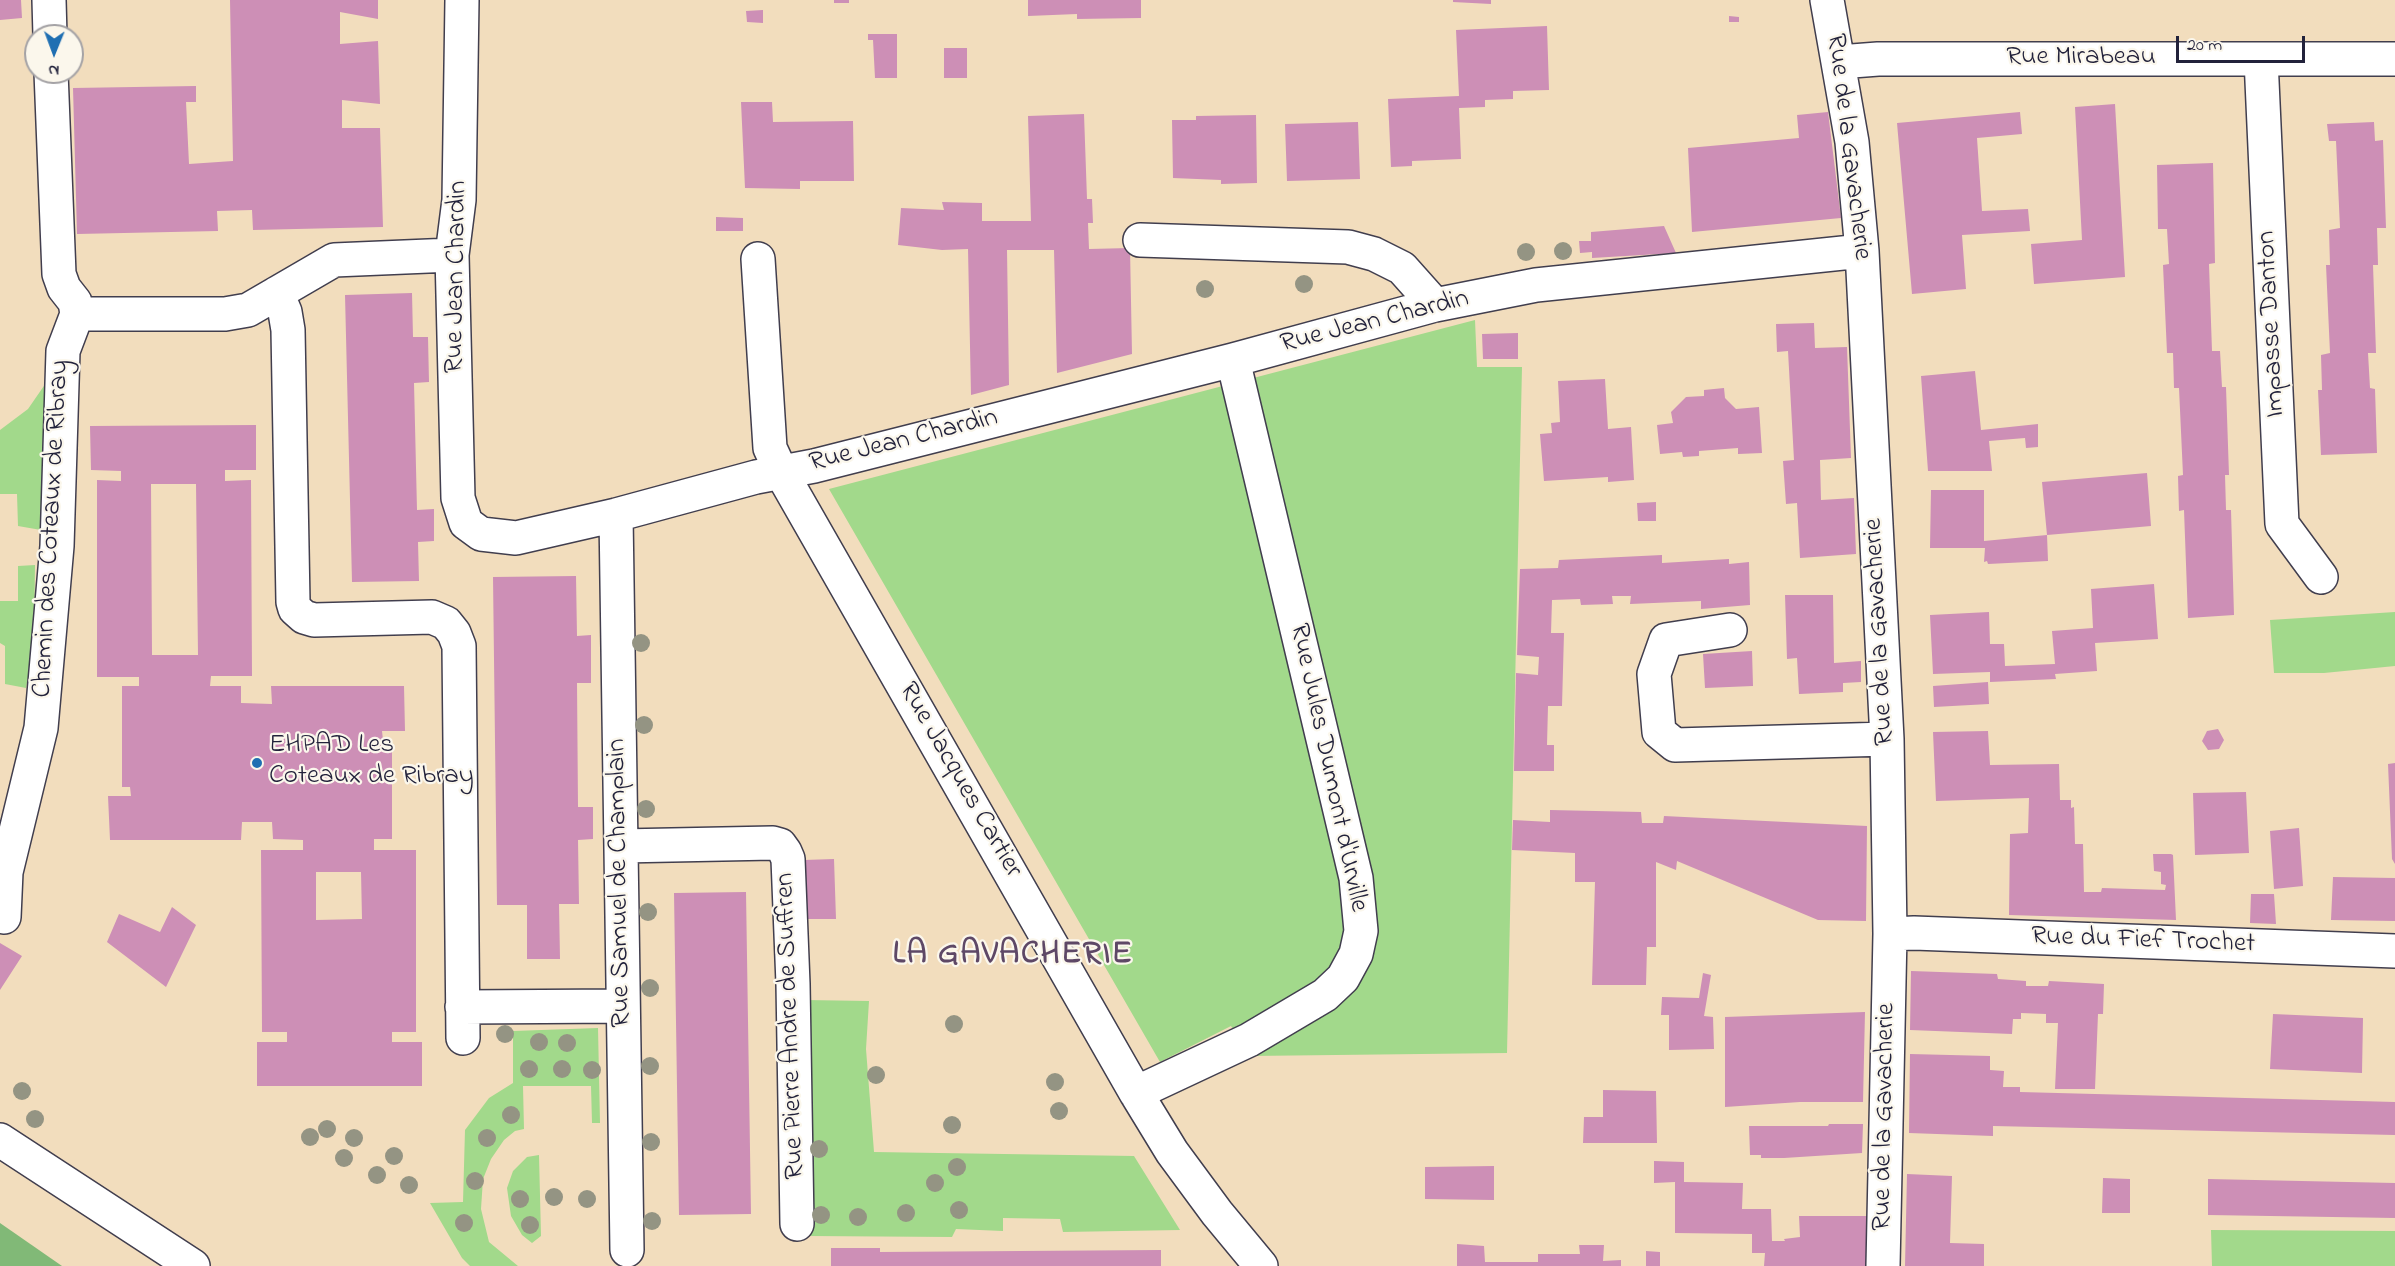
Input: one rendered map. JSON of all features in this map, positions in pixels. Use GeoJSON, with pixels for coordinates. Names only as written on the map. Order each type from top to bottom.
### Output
{"type":"FeatureCollection","features":[{"type":"Feature","properties":{"kind":"street"},"geometry":{"type":"LineString","coordinates":[[49,0],[50,24]]}},
{"type":"Feature","properties":{"kind":"street","name":"Rue Jean Chardin"},"geometry":{"type":"LineString","coordinates":[[462,0],[459,200],[453,255],[458,498],[466,523],[481,534],[516,538],[616,515],[1233,360],[1435,305],[1536,285],[1862,251]]}},
{"type":"Feature","properties":{"kind":"street","name":"Rue de la Gavacherie"},"geometry":{"type":"LineString","coordinates":[[1827,0],[1852,142],[1862,251],[1887,739],[1890,934],[1883,1266]]}},
{"type":"Feature","properties":{"kind":"street","name":"Rue Mirabeau"},"geometry":{"type":"LineString","coordinates":[[1839,62],[1878,59],[2395,58]]}},
{"type":"Feature","properties":{"kind":"street","name":"Impasse Danton"},"geometry":{"type":"LineString","coordinates":[[2261,59],[2282,524],[2321,577]]}},
{"type":"Feature","properties":{"kind":"street"},"geometry":{"type":"LineString","coordinates":[[51,84],[59,274],[64,288],[75,302],[77,314],[225,315],[248,310],[334,260],[453,255]]}},
{"type":"Feature","properties":{"kind":"street"},"geometry":{"type":"LineString","coordinates":[[1140,240],[1348,247],[1374,254],[1402,268],[1435,305]]}},
{"type":"Feature","properties":{"kind":"street","name":"Rue Jacques Cartier"},"geometry":{"type":"LineString","coordinates":[[758,259],[771,448],[782,472],[1136,1093],[1172,1152],[1217,1213],[1262,1266]]}},
{"type":"Feature","properties":{"kind":"street"},"geometry":{"type":"LineString","coordinates":[[277,293],[285,312],[288,330],[293,602],[295,609],[314,620],[432,617],[446,622],[459,646],[462,1023],[623,1006]]}},
{"type":"Feature","properties":{"kind":"street","name":"Chemin des Coteaux de Ribray"},"geometry":{"type":"LineString","coordinates":[[4,917],[6,872],[41,728],[57,546],[63,351],[77,314]]}},
{"type":"Feature","properties":{"kind":"street","name":"Rue Jules Dumont d'Urville"},"geometry":{"type":"LineString","coordinates":[[1136,1093],[1249,1040],[1325,995],[1343,978],[1356,954],[1361,931],[1356,878],[1233,360]]}},
{"type":"Feature","properties":{"kind":"street","name":"Rue Samuel de Champlain"},"geometry":{"type":"LineString","coordinates":[[616,515],[627,1250]]}},
{"type":"Feature","properties":{"kind":"street"},"geometry":{"type":"LineString","coordinates":[[1730,630],[1666,640],[1654,674],[1659,732],[1675,745],[1887,739]]}},
{"type":"Feature","properties":{"kind":"street","name":"Rue Pierre Andre de Suffren"},"geometry":{"type":"LineString","coordinates":[[621,846],[772,843],[780,845],[785,852],[788,859],[793,984],[797,1224]]}},
{"type":"Feature","properties":{"kind":"street","name":"Rue du Fief Trochet"},"geometry":{"type":"LineString","coordinates":[[1890,934],[1914,933],[2395,951]]}},
{"type":"Feature","properties":{"kind":"street"},"geometry":{"type":"LineString","coordinates":[[0,1140],[193,1266]]}},
{"type":"Feature","properties":{"kind":"green space"},"geometry":{"type":"Polygon","coordinates":[[[1475,320],[1477,367],[1522,367],[1507,1053],[1250,1056],[1231,1026],[1160,1062],[829,489],[1475,320]]]}},
{"type":"Feature","properties":{"kind":"green space"},"geometry":{"type":"Polygon","coordinates":[[[48,380],[41,530],[18,526],[17,494],[0,494],[0,430],[28,409],[48,380]]]}},
{"type":"Feature","properties":{"kind":"green space"},"geometry":{"type":"Polygon","coordinates":[[[35,565],[34,643],[26,688],[5,684],[5,646],[0,643],[0,601],[18,601],[18,566],[35,565]]]}},
{"type":"Feature","properties":{"kind":"green space"},"geometry":{"type":"Polygon","coordinates":[[[2395,612],[2395,666],[2324,673],[2274,673],[2270,620],[2395,612]]]}},
{"type":"Feature","properties":{"kind":"green space"},"geometry":{"type":"Polygon","coordinates":[[[805,1000],[869,1001],[866,1049],[874,1152],[1134,1156],[1180,1230],[1063,1232],[1060,1219],[1003,1218],[1003,1231],[956,1229],[952,1237],[808,1236],[805,1000]]]}},
{"type":"Feature","properties":{"kind":"green space"},"geometry":{"type":"Polygon","coordinates":[[[598,1028],[600,1123],[592,1123],[591,1086],[523,1086],[524,1129],[515,1131],[504,1140],[491,1159],[483,1179],[481,1209],[489,1242],[518,1266],[470,1266],[462,1258],[430,1203],[463,1202],[465,1130],[489,1098],[513,1083],[513,1031],[598,1028]]]}},
{"type":"Feature","properties":{"kind":"green space"},"geometry":{"type":"Polygon","coordinates":[[[539,1155],[541,1236],[532,1243],[522,1235],[511,1216],[507,1188],[513,1171],[527,1157],[539,1155]]]}},
{"type":"Feature","properties":{"kind":"green space"},"geometry":{"type":"Polygon","coordinates":[[[0,1223],[62,1266],[0,1266],[0,1223]]]}},
{"type":"Feature","properties":{"kind":"green space"},"geometry":{"type":"Polygon","coordinates":[[[2211,1230],[2395,1231],[2395,1266],[2212,1266],[2211,1230]]]}},
{"type":"Feature","properties":{"kind":"building"},"geometry":{"type":"Polygon","coordinates":[[[0,0],[21,0],[22,18],[0,20],[0,0]]]}},
{"type":"Feature","properties":{"kind":"building"},"geometry":{"type":"Polygon","coordinates":[[[230,0],[378,0],[378,19],[340,12],[340,44],[378,41],[380,104],[342,100],[342,128],[380,128],[383,227],[253,230],[252,210],[217,211],[218,231],[77,234],[73,88],[196,86],[196,102],[186,102],[189,164],[233,161],[230,0]]]}},
{"type":"Feature","properties":{"kind":"building"},"geometry":{"type":"Polygon","coordinates":[[[834,0],[849,0],[849,3],[834,3],[834,0]]]}},
{"type":"Feature","properties":{"kind":"building"},"geometry":{"type":"Polygon","coordinates":[[[1028,0],[1141,0],[1141,18],[1077,19],[1077,14],[1028,16],[1028,0]]]}},
{"type":"Feature","properties":{"kind":"building"},"geometry":{"type":"Polygon","coordinates":[[[1453,0],[1491,0],[1491,4],[1453,2],[1453,0]]]}},
{"type":"Feature","properties":{"kind":"building"},"geometry":{"type":"Polygon","coordinates":[[[763,10],[763,23],[747,22],[746,11],[763,10]]]}},
{"type":"Feature","properties":{"kind":"building"},"geometry":{"type":"Polygon","coordinates":[[[1729,16],[1739,17],[1739,22],[1729,22],[1729,16]]]}},
{"type":"Feature","properties":{"kind":"building"},"geometry":{"type":"Polygon","coordinates":[[[1547,26],[1549,90],[1513,91],[1513,99],[1485,100],[1485,107],[1459,108],[1461,159],[1412,161],[1412,166],[1391,167],[1388,99],[1459,96],[1456,30],[1547,26]]]}},
{"type":"Feature","properties":{"kind":"building"},"geometry":{"type":"Polygon","coordinates":[[[868,34],[897,34],[897,78],[875,78],[873,40],[868,40],[868,34]]]}},
{"type":"Feature","properties":{"kind":"building"},"geometry":{"type":"Polygon","coordinates":[[[944,48],[967,48],[967,78],[944,78],[944,48]]]}},
{"type":"Feature","properties":{"kind":"building"},"geometry":{"type":"Polygon","coordinates":[[[741,102],[772,102],[773,122],[853,121],[854,181],[800,181],[800,189],[745,188],[741,102]]]}},
{"type":"Feature","properties":{"kind":"building"},"geometry":{"type":"Polygon","coordinates":[[[2115,104],[2125,277],[2034,284],[2031,244],[2082,240],[2075,107],[2115,104]]]}},
{"type":"Feature","properties":{"kind":"building"},"geometry":{"type":"Polygon","coordinates":[[[1828,112],[1841,218],[1692,232],[1688,148],[1799,138],[1797,115],[1828,112]]]}},
{"type":"Feature","properties":{"kind":"building"},"geometry":{"type":"Polygon","coordinates":[[[2020,112],[2022,134],[1977,138],[1982,211],[2028,209],[2030,231],[1962,235],[1966,289],[1912,294],[1897,123],[2020,112]]]}},
{"type":"Feature","properties":{"kind":"building"},"geometry":{"type":"Polygon","coordinates":[[[1084,114],[1087,199],[1092,199],[1093,223],[1088,223],[1089,249],[1130,248],[1132,354],[1057,373],[1054,250],[1007,250],[1009,385],[971,395],[968,249],[942,250],[898,245],[901,208],[944,210],[942,202],[982,203],[982,221],[1031,221],[1028,116],[1084,114]]]}},
{"type":"Feature","properties":{"kind":"building"},"geometry":{"type":"Polygon","coordinates":[[[1256,115],[1257,183],[1221,184],[1221,180],[1173,178],[1172,120],[1196,120],[1196,116],[1256,115]]]}},
{"type":"Feature","properties":{"kind":"building"},"geometry":{"type":"Polygon","coordinates":[[[1358,122],[1360,179],[1287,181],[1285,124],[1358,122]]]}},
{"type":"Feature","properties":{"kind":"building"},"geometry":{"type":"Polygon","coordinates":[[[2374,122],[2375,141],[2383,140],[2386,228],[2377,228],[2378,265],[2373,265],[2376,353],[2368,353],[2370,388],[2375,389],[2377,453],[2321,455],[2318,390],[2322,390],[2321,355],[2330,353],[2326,265],[2330,265],[2329,230],[2340,228],[2336,141],[2329,141],[2327,124],[2374,122]]]}},
{"type":"Feature","properties":{"kind":"building"},"geometry":{"type":"Polygon","coordinates":[[[2213,163],[2215,263],[2209,264],[2212,351],[2220,351],[2222,387],[2226,387],[2229,475],[2225,475],[2226,510],[2231,510],[2234,615],[2188,618],[2184,510],[2179,511],[2178,476],[2183,475],[2179,388],[2174,388],[2173,353],[2167,353],[2163,265],[2169,264],[2167,229],[2158,229],[2157,165],[2213,163]]]}},
{"type":"Feature","properties":{"kind":"building"},"geometry":{"type":"Polygon","coordinates":[[[716,217],[743,218],[743,231],[716,231],[716,217]]]}},
{"type":"Feature","properties":{"kind":"building"},"geometry":{"type":"Polygon","coordinates":[[[1664,226],[1676,253],[1592,258],[1592,252],[1580,253],[1579,241],[1591,241],[1591,232],[1664,226]]]}},
{"type":"Feature","properties":{"kind":"building"},"geometry":{"type":"Polygon","coordinates":[[[412,293],[413,337],[428,337],[429,382],[414,383],[417,510],[434,509],[434,541],[418,542],[419,581],[352,582],[345,295],[412,293]]]}},
{"type":"Feature","properties":{"kind":"building"},"geometry":{"type":"Polygon","coordinates":[[[1814,323],[1815,348],[1847,347],[1851,458],[1820,460],[1821,500],[1854,498],[1856,554],[1800,558],[1797,503],[1786,504],[1783,461],[1794,460],[1788,351],[1777,352],[1776,324],[1814,323]]]}},
{"type":"Feature","properties":{"kind":"building"},"geometry":{"type":"Polygon","coordinates":[[[1518,333],[1518,359],[1483,359],[1482,334],[1518,333]]]}},
{"type":"Feature","properties":{"kind":"building"},"geometry":{"type":"Polygon","coordinates":[[[1975,371],[1981,430],[2038,424],[2038,447],[2026,448],[2025,438],[1989,441],[1992,471],[1928,471],[1921,376],[1975,371]]]}},
{"type":"Feature","properties":{"kind":"building"},"geometry":{"type":"Polygon","coordinates":[[[1605,379],[1608,429],[1631,427],[1634,480],[1608,482],[1608,477],[1544,481],[1540,434],[1552,433],[1551,423],[1560,422],[1558,381],[1605,379]]]}},
{"type":"Feature","properties":{"kind":"building"},"geometry":{"type":"Polygon","coordinates":[[[1724,388],[1725,398],[1736,409],[1759,407],[1762,453],[1738,454],[1738,448],[1699,451],[1699,456],[1683,457],[1682,452],[1660,454],[1657,425],[1673,423],[1671,412],[1686,397],[1704,396],[1704,390],[1724,388]]]}},
{"type":"Feature","properties":{"kind":"building","name":"EHPAD Les Coteaux de Ribray"},"geometry":{"type":"Polygon","coordinates":[[[256,425],[256,470],[225,470],[225,481],[251,480],[252,676],[211,676],[210,686],[241,686],[241,703],[272,704],[271,686],[404,686],[405,731],[382,731],[383,740],[392,740],[392,839],[374,839],[374,850],[416,850],[416,1032],[392,1032],[392,1042],[422,1042],[422,1086],[257,1086],[257,1042],[287,1042],[287,1032],[262,1032],[261,850],[303,850],[303,840],[273,839],[272,822],[242,822],[241,840],[110,840],[108,796],[131,796],[130,787],[122,787],[122,686],[139,686],[139,677],[97,677],[97,480],[121,481],[121,471],[91,470],[90,426],[256,425]],[[151,484],[152,655],[198,655],[196,484],[151,484]],[[316,872],[316,920],[362,919],[361,872],[316,872]]]}},
{"type":"Feature","properties":{"kind":"building"},"geometry":{"type":"Polygon","coordinates":[[[2147,473],[2151,526],[2047,535],[2042,482],[2147,473]]]}},
{"type":"Feature","properties":{"kind":"building"},"geometry":{"type":"Polygon","coordinates":[[[1931,490],[1984,490],[1984,541],[2047,535],[2048,561],[1988,564],[1987,561],[1984,562],[1985,548],[1930,548],[1931,490]]]}},
{"type":"Feature","properties":{"kind":"building"},"geometry":{"type":"Polygon","coordinates":[[[1656,502],[1656,521],[1638,521],[1637,503],[1656,502]]]}},
{"type":"Feature","properties":{"kind":"building"},"geometry":{"type":"Polygon","coordinates":[[[1662,555],[1662,563],[1729,559],[1729,564],[1749,562],[1750,605],[1701,609],[1701,601],[1630,604],[1631,596],[1612,596],[1613,604],[1581,605],[1580,599],[1552,600],[1551,633],[1564,633],[1562,706],[1548,706],[1547,745],[1554,745],[1554,771],[1514,771],[1516,673],[1538,675],[1539,657],[1517,655],[1520,569],[1558,568],[1559,560],[1662,555]]]}},
{"type":"Feature","properties":{"kind":"building"},"geometry":{"type":"Polygon","coordinates":[[[576,576],[577,636],[591,635],[591,683],[577,683],[578,807],[593,807],[593,839],[578,840],[579,904],[559,904],[560,959],[527,959],[527,905],[497,905],[493,577],[576,576]]]}},
{"type":"Feature","properties":{"kind":"building"},"geometry":{"type":"Polygon","coordinates":[[[2154,584],[2158,639],[2095,643],[2097,671],[2055,674],[2056,679],[1990,682],[1990,672],[1933,674],[1930,615],[1989,612],[1990,644],[2004,644],[2005,666],[2055,664],[2052,631],[2093,628],[2091,589],[2154,584]]]}},
{"type":"Feature","properties":{"kind":"building"},"geometry":{"type":"Polygon","coordinates":[[[1785,595],[1833,595],[1834,663],[1861,661],[1861,682],[1843,683],[1843,692],[1799,694],[1797,658],[1787,659],[1785,595]]]}},
{"type":"Feature","properties":{"kind":"building"},"geometry":{"type":"Polygon","coordinates":[[[1752,651],[1753,686],[1705,688],[1703,654],[1752,651]]]}},
{"type":"Feature","properties":{"kind":"building"},"geometry":{"type":"Polygon","coordinates":[[[1988,682],[1989,704],[1934,707],[1933,686],[1988,682]]]}},
{"type":"Feature","properties":{"kind":"building"},"geometry":{"type":"Polygon","coordinates":[[[2218,729],[2224,740],[2219,749],[2208,750],[2202,741],[2207,731],[2218,729]]]}},
{"type":"Feature","properties":{"kind":"building"},"geometry":{"type":"Polygon","coordinates":[[[1988,731],[1990,765],[2059,764],[2060,800],[2071,800],[2071,808],[2074,807],[2075,844],[2083,844],[2084,892],[2101,892],[2102,888],[2165,890],[2166,885],[2161,884],[2161,872],[2154,871],[2153,854],[2171,854],[2173,855],[2176,920],[2009,915],[2010,834],[2028,833],[2029,798],[1936,801],[1933,732],[1988,731]]]}},
{"type":"Feature","properties":{"kind":"building"},"geometry":{"type":"Polygon","coordinates":[[[2395,763],[2395,864],[2392,859],[2388,764],[2395,763]]]}},
{"type":"Feature","properties":{"kind":"building"},"geometry":{"type":"Polygon","coordinates":[[[2246,792],[2249,853],[2195,855],[2193,793],[2246,792]]]}},
{"type":"Feature","properties":{"kind":"building"},"geometry":{"type":"Polygon","coordinates":[[[1550,810],[1641,812],[1642,823],[1663,823],[1664,816],[1867,826],[1866,921],[1818,920],[1677,861],[1676,870],[1656,862],[1656,947],[1647,947],[1646,985],[1592,985],[1595,882],[1575,882],[1575,853],[1512,850],[1513,820],[1550,822],[1550,810]]]}},
{"type":"Feature","properties":{"kind":"building"},"geometry":{"type":"Polygon","coordinates":[[[2299,828],[2303,886],[2274,889],[2270,831],[2299,828]]]}},
{"type":"Feature","properties":{"kind":"building"},"geometry":{"type":"Polygon","coordinates":[[[834,859],[836,919],[805,919],[804,860],[834,859]]]}},
{"type":"Feature","properties":{"kind":"building"},"geometry":{"type":"Polygon","coordinates":[[[2333,877],[2395,878],[2395,921],[2331,920],[2333,877]]]}},
{"type":"Feature","properties":{"kind":"building"},"geometry":{"type":"Polygon","coordinates":[[[746,892],[751,1214],[679,1215],[674,893],[746,892]]]}},
{"type":"Feature","properties":{"kind":"building"},"geometry":{"type":"Polygon","coordinates":[[[2251,894],[2274,894],[2276,924],[2250,923],[2251,894]]]}},
{"type":"Feature","properties":{"kind":"building"},"geometry":{"type":"Polygon","coordinates":[[[172,907],[196,925],[166,987],[107,942],[119,914],[160,932],[172,907]]]}},
{"type":"Feature","properties":{"kind":"building"},"geometry":{"type":"Polygon","coordinates":[[[0,943],[22,956],[0,990],[0,943]]]}},
{"type":"Feature","properties":{"kind":"building"},"geometry":{"type":"Polygon","coordinates":[[[1911,971],[1997,974],[1998,979],[2026,981],[2026,986],[2048,986],[2049,981],[2104,984],[2103,1014],[2098,1014],[2095,1089],[2055,1089],[2058,1023],[2046,1023],[2046,1014],[2021,1013],[2021,1019],[2013,1019],[2012,1034],[1910,1030],[1911,971]]]}},
{"type":"Feature","properties":{"kind":"building"},"geometry":{"type":"Polygon","coordinates":[[[1703,973],[1711,975],[1704,1016],[1713,1017],[1714,1049],[1669,1050],[1669,1015],[1661,1015],[1662,997],[1699,998],[1703,973]]]}},
{"type":"Feature","properties":{"kind":"building"},"geometry":{"type":"Polygon","coordinates":[[[1865,1012],[1863,1102],[1800,1102],[1725,1107],[1725,1017],[1865,1012]]]}},
{"type":"Feature","properties":{"kind":"building"},"geometry":{"type":"Polygon","coordinates":[[[2273,1014],[2363,1018],[2362,1073],[2270,1069],[2273,1014]]]}},
{"type":"Feature","properties":{"kind":"building"},"geometry":{"type":"Polygon","coordinates":[[[1910,1054],[1990,1056],[1990,1070],[2004,1071],[2003,1087],[2020,1087],[2020,1092],[2395,1102],[2395,1135],[1993,1126],[1993,1136],[1909,1133],[1910,1054]]]}},
{"type":"Feature","properties":{"kind":"building"},"geometry":{"type":"Polygon","coordinates":[[[1603,1090],[1656,1091],[1657,1143],[1583,1143],[1584,1117],[1603,1117],[1603,1090]]]}},
{"type":"Feature","properties":{"kind":"building"},"geometry":{"type":"Polygon","coordinates":[[[1829,1124],[1863,1124],[1862,1153],[1784,1158],[1761,1158],[1761,1155],[1750,1155],[1749,1126],[1828,1126],[1829,1124]]]}},
{"type":"Feature","properties":{"kind":"building"},"geometry":{"type":"Polygon","coordinates":[[[1654,1161],[1684,1162],[1684,1182],[1743,1183],[1742,1209],[1771,1209],[1772,1241],[1785,1241],[1784,1239],[1800,1237],[1799,1216],[1868,1216],[1866,1266],[1764,1266],[1765,1253],[1752,1253],[1752,1234],[1675,1233],[1675,1182],[1654,1183],[1654,1161]]]}},
{"type":"Feature","properties":{"kind":"building"},"geometry":{"type":"Polygon","coordinates":[[[1494,1166],[1494,1200],[1425,1199],[1425,1167],[1494,1166]]]}},
{"type":"Feature","properties":{"kind":"building"},"geometry":{"type":"Polygon","coordinates":[[[1907,1174],[1952,1176],[1950,1243],[1984,1244],[1984,1266],[1905,1266],[1907,1174]]]}},
{"type":"Feature","properties":{"kind":"building"},"geometry":{"type":"Polygon","coordinates":[[[2103,1178],[2130,1179],[2130,1213],[2102,1213],[2103,1178]]]}},
{"type":"Feature","properties":{"kind":"building"},"geometry":{"type":"Polygon","coordinates":[[[2208,1179],[2395,1183],[2395,1218],[2208,1215],[2208,1179]]]}},
{"type":"Feature","properties":{"kind":"building"},"geometry":{"type":"Polygon","coordinates":[[[1457,1244],[1484,1246],[1485,1262],[1538,1262],[1538,1254],[1580,1254],[1579,1245],[1604,1245],[1603,1261],[1621,1260],[1621,1266],[1457,1266],[1457,1244]]]}},
{"type":"Feature","properties":{"kind":"building"},"geometry":{"type":"Polygon","coordinates":[[[831,1248],[880,1248],[880,1252],[1161,1250],[1161,1266],[831,1266],[831,1248]]]}},
{"type":"Feature","properties":{"kind":"building"},"geometry":{"type":"Polygon","coordinates":[[[1646,1251],[1660,1252],[1660,1266],[1646,1266],[1646,1251]]]}},
{"type":"Feature","properties":{"kind":"place","name":"EHPAD Les Coteaux de Ribray"},"geometry":{"type":"Point","coordinates":[257,763]}},
{"type":"Feature","properties":{"kind":"district","name":"LA GAVACHERIE"},"geometry":{"type":"Point","coordinates":[1013,957]}}]}
